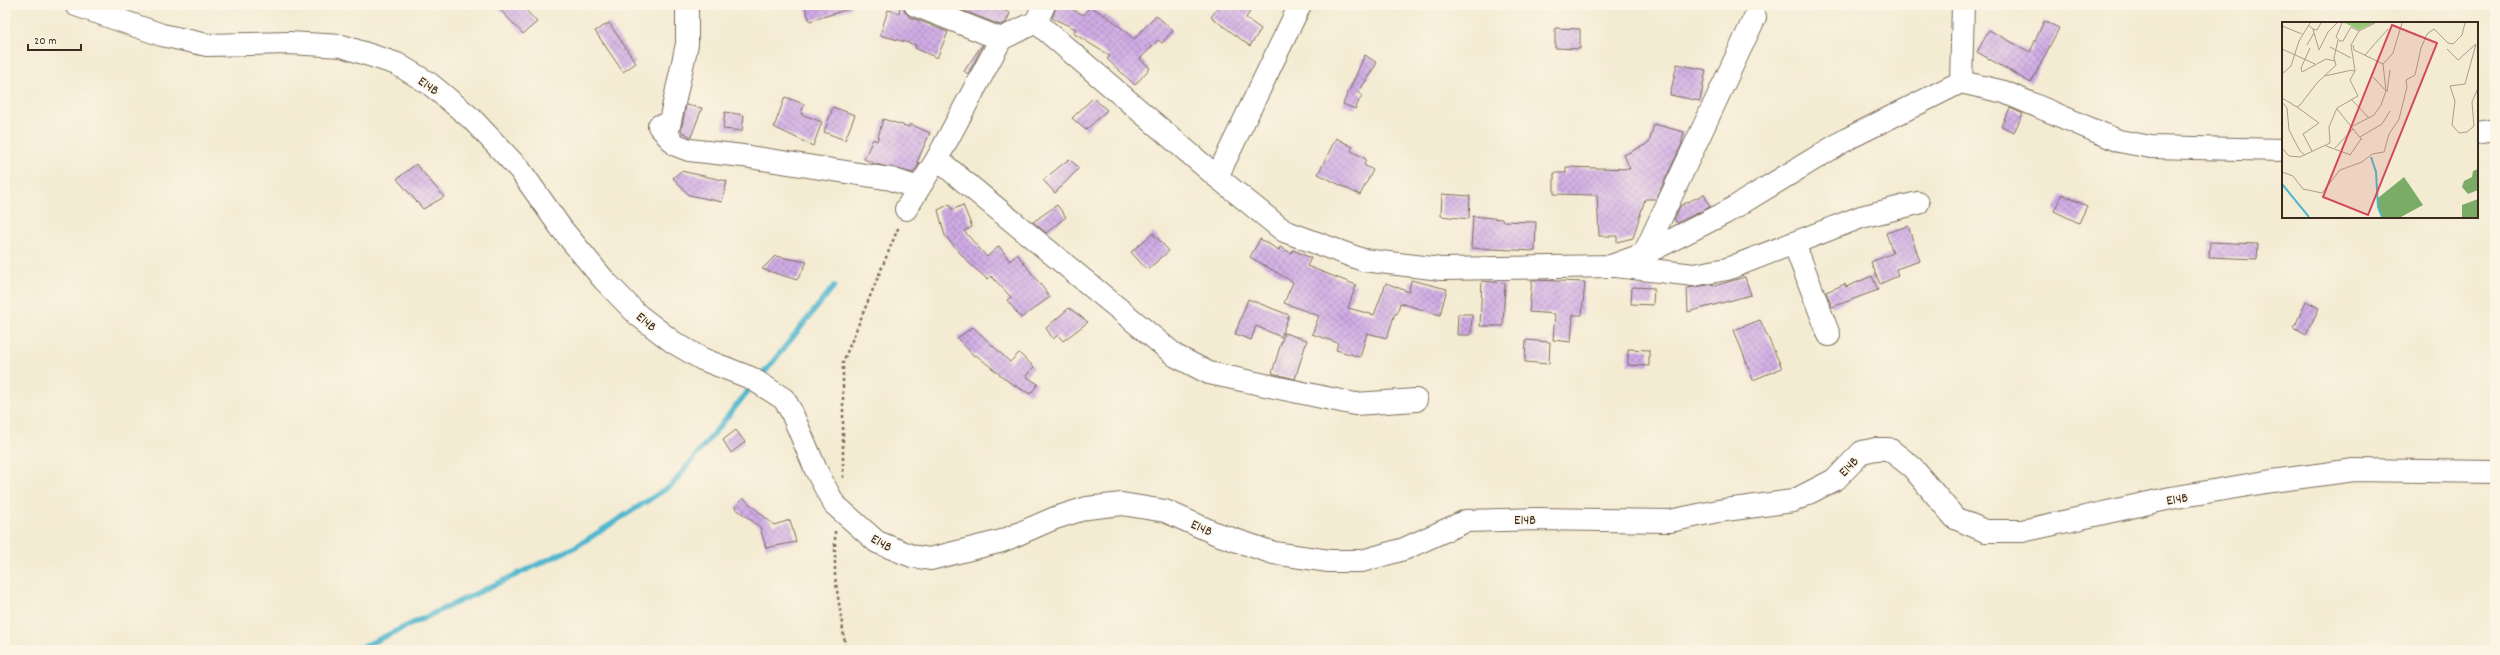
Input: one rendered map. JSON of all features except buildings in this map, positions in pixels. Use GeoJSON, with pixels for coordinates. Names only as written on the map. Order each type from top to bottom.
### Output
{"type":"FeatureCollection","features":[{"type":"Feature","properties":{"kind":"street","name":"E14B"},"geometry":{"type":"LineString","coordinates":[[76,5],[162,35],[207,45],[289,43],[342,46],[397,64],[430,84],[472,119],[520,170],[561,228],[604,280],[638,314],[673,342],[702,359],[759,384],[784,399],[791,411],[816,470],[838,507],[877,542],[912,556],[930,559],[1002,541],[1055,518],[1087,508],[1122,504],[1165,511],[1217,534],[1274,553],[1329,561],[1362,561],[1404,549],[1466,521],[1536,518],[1670,521],[1718,511],[1793,501],[1836,479],[1862,452],[1876,449],[1889,449],[1912,467],[1955,518],[1985,531],[2022,531],[2171,498],[2272,481],[2354,470],[2495,472]]}},
{"type":"Feature","properties":{"kind":"street"},"geometry":{"type":"LineString","coordinates":[[687,5],[686,44],[663,131],[676,145],[689,150],[743,156],[891,179],[918,188]]}},
{"type":"Feature","properties":{"kind":"street"},"geometry":{"type":"LineString","coordinates":[[915,5],[1001,39]]}},
{"type":"Feature","properties":{"kind":"street"},"geometry":{"type":"LineString","coordinates":[[1217,177],[1300,5]]}},
{"type":"Feature","properties":{"kind":"street"},"geometry":{"type":"LineString","coordinates":[[1961,82],[1963,5]]}},
{"type":"Feature","properties":{"kind":"street"},"geometry":{"type":"LineString","coordinates":[[906,209],[937,159],[1001,39],[1040,14],[1217,177],[1284,230],[1363,260],[1441,269],[1612,266],[1694,275],[1727,269],[1861,217],[1918,203]]}},
{"type":"Feature","properties":{"kind":"street"},"geometry":{"type":"LineString","coordinates":[[1644,254],[1755,17]]}},
{"type":"Feature","properties":{"kind":"street"},"geometry":{"type":"LineString","coordinates":[[1612,266],[1644,254],[1725,213],[1847,139],[1961,82],[2004,92],[2119,141],[2151,147],[2282,150]]}},
{"type":"Feature","properties":{"kind":"street"},"geometry":{"type":"LineString","coordinates":[[2478,133],[2495,130]]}},
{"type":"Feature","properties":{"kind":"street"},"geometry":{"type":"LineString","coordinates":[[937,159],[1176,356],[1209,373],[1355,404],[1416,400]]}},
{"type":"Feature","properties":{"kind":"street"},"geometry":{"type":"LineString","coordinates":[[1794,243],[1829,335]]}},
{"type":"Feature","properties":{"kind":"path"},"geometry":{"type":"LineString","coordinates":[[846,650],[835,577],[843,362],[906,209]]}},
{"type":"Feature","properties":{"kind":"waterway"},"geometry":{"type":"LineString","coordinates":[[759,379],[834,286]]}},
{"type":"Feature","properties":{"kind":"waterway"},"geometry":{"type":"LineString","coordinates":[[356,650],[577,546],[672,485],[753,385]]}}]}
